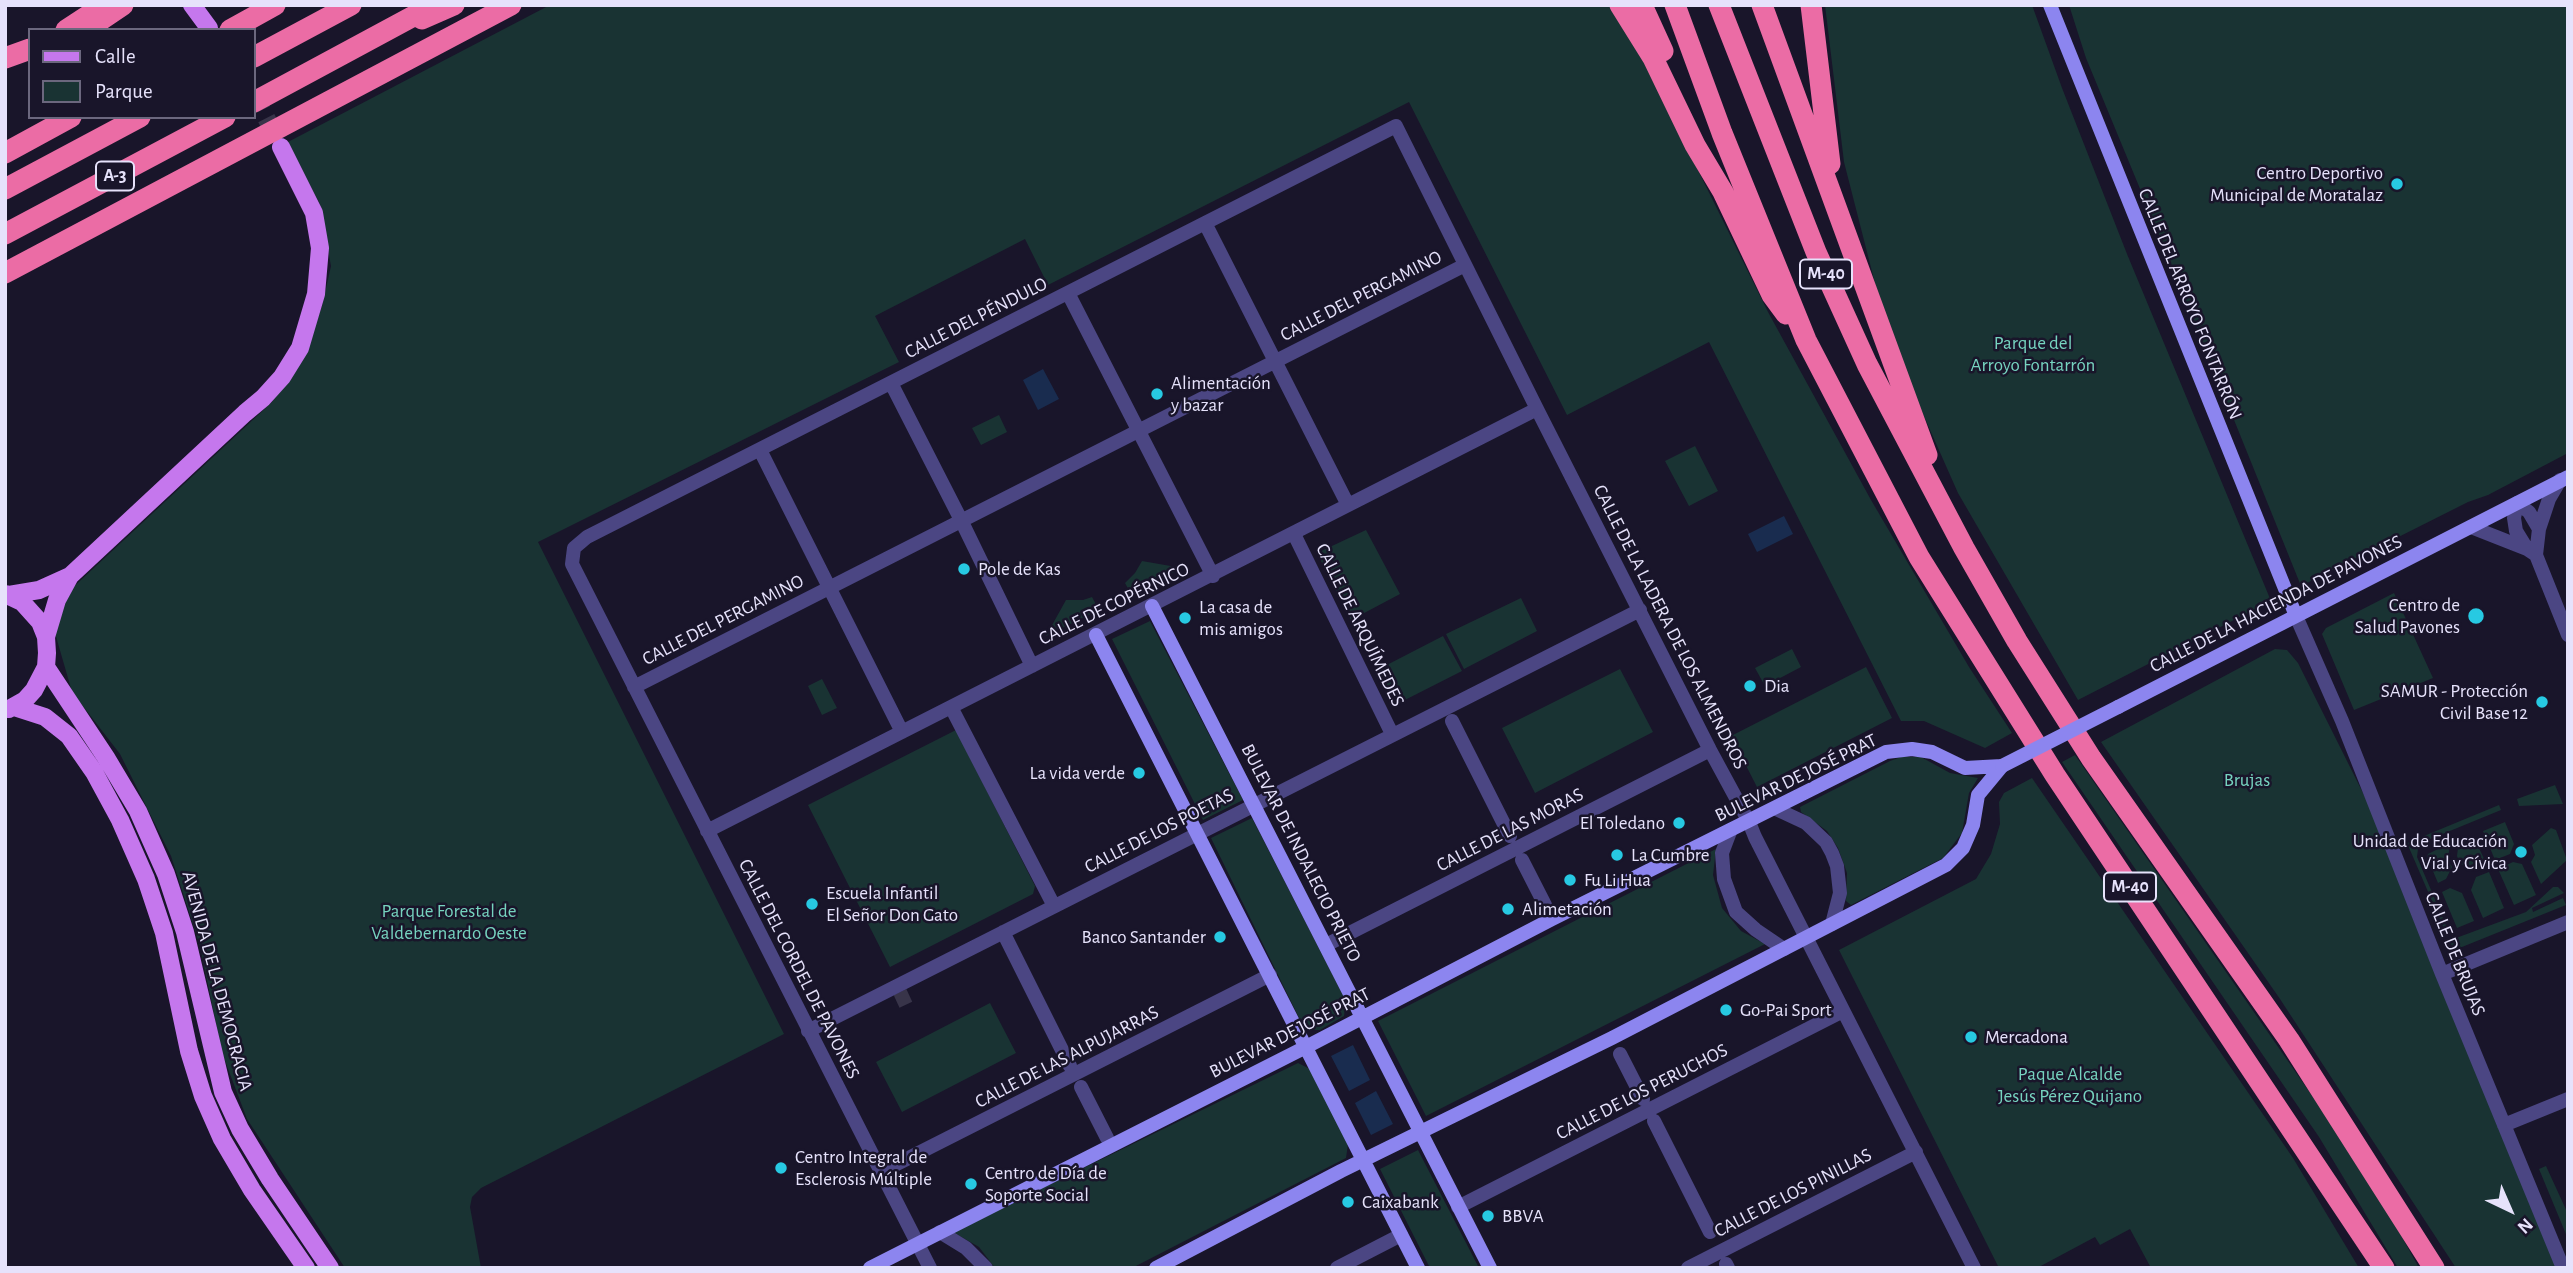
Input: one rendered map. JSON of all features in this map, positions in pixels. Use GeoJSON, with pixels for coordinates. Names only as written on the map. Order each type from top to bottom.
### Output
{"type":"FeatureCollection","features":[{"type":"Feature","properties":{"kind":"highway"},"geometry":{"type":"LineString","coordinates":[[69,28],[102,5]]}},
{"type":"Feature","properties":{"kind":"highway"},"geometry":{"type":"LineString","coordinates":[[89,28],[123,5]]}},
{"type":"Feature","properties":{"kind":"highway"},"geometry":{"type":"LineString","coordinates":[[206,14],[275,5]]}},
{"type":"Feature","properties":{"kind":"highway"},"geometry":{"type":"LineString","coordinates":[[256,56],[351,5]]}},
{"type":"Feature","properties":{"kind":"highway"},"geometry":{"type":"LineString","coordinates":[[256,101],[434,5]]}},
{"type":"Feature","properties":{"kind":"highway"},"geometry":{"type":"LineString","coordinates":[[353,49],[454,5]]}},
{"type":"Feature","properties":{"kind":"highway"},"geometry":{"type":"LineString","coordinates":[[5,273],[511,5]]}},
{"type":"Feature","properties":{"kind":"highway"},"geometry":{"type":"LineString","coordinates":[[1620,5],[1653,58],[1695,145],[1723,192]]}},
{"type":"Feature","properties":{"kind":"highway"},"geometry":{"type":"LineString","coordinates":[[1643,5],[1704,141],[1723,192],[1772,295],[1806,341]]}},
{"type":"Feature","properties":{"kind":"highway","name":"M-40"},"geometry":{"type":"LineString","coordinates":[[1675,5],[1722,133],[1806,341],[1919,557],[2056,775],[2384,1268]]}},
{"type":"Feature","properties":{"kind":"highway","name":"M-40"},"geometry":{"type":"LineString","coordinates":[[1719,5],[1816,252],[1867,364],[1955,533],[2017,641],[2091,758],[2290,1040],[2434,1268]]}},
{"type":"Feature","properties":{"kind":"highway"},"geometry":{"type":"LineString","coordinates":[[1762,5],[1955,533]]}},
{"type":"Feature","properties":{"kind":"highway"},"geometry":{"type":"LineString","coordinates":[[1811,5],[1835,204]]}},
{"type":"Feature","properties":{"kind":"highway"},"geometry":{"type":"LineString","coordinates":[[5,58],[28,49]]}},
{"type":"Feature","properties":{"kind":"highway"},"geometry":{"type":"LineString","coordinates":[[5,69],[28,61]]}},
{"type":"Feature","properties":{"kind":"highway"},"geometry":{"type":"LineString","coordinates":[[5,153],[67,119]]}},
{"type":"Feature","properties":{"kind":"highway","name":"A-3"},"geometry":{"type":"LineString","coordinates":[[5,188],[136,119]]}},
{"type":"Feature","properties":{"kind":"highway","name":"A-3"},"geometry":{"type":"LineString","coordinates":[[5,234],[221,119]]}},
{"type":"Feature","properties":{"kind":"main road"},"geometry":{"type":"LineString","coordinates":[[7,595],[39,590],[70,576],[244,412],[271,390],[291,364],[306,330],[316,294],[320,267],[318,230],[314,214],[277,149]]}},
{"type":"Feature","properties":{"kind":"main road"},"geometry":{"type":"LineString","coordinates":[[9,708],[34,690],[46,667],[46,637],[53,609],[70,576]]}},
{"type":"Feature","properties":{"kind":"main road"},"geometry":{"type":"LineString","coordinates":[[7,595],[33,612],[46,637]]}},
{"type":"Feature","properties":{"kind":"main road","name":"AVENIDA DE LA DEMOCRACIA"},"geometry":{"type":"LineString","coordinates":[[46,667],[138,811],[166,874],[185,932],[223,1092],[240,1129],[330,1268]]}},
{"type":"Feature","properties":{"kind":"main road","name":"AVENIDA DE LA DEMOCRACIA"},"geometry":{"type":"LineString","coordinates":[[9,708],[45,717],[69,736],[94,772],[120,820],[146,879],[164,933],[189,1051],[203,1096],[222,1139],[252,1190],[306,1268]]}},
{"type":"Feature","properties":{"kind":"street","name":"CALLE DEL ARROYO FONTARRÓN"},"geometry":{"type":"LineString","coordinates":[[2050,5],[2296,616]]}},
{"type":"Feature","properties":{"kind":"street","name":"CALLE DEL PÉNDULO"},"geometry":{"type":"LineString","coordinates":[[634,687],[572,564],[574,548],[587,537],[1395,126],[1465,265]]}},
{"type":"Feature","properties":{"kind":"street","name":"CALLE DEL PERGAMINO"},"geometry":{"type":"LineString","coordinates":[[1205,223],[1348,505]]}},
{"type":"Feature","properties":{"kind":"street","name":"CALLE DEL PERGAMINO"},"geometry":{"type":"LineString","coordinates":[[634,687],[1465,265]]}},
{"type":"Feature","properties":{"kind":"street","name":"CALLE DE LA LADERA DE LOS ALMENDROS"},"geometry":{"type":"LineString","coordinates":[[1465,265],[1974,1268]]}},
{"type":"Feature","properties":{"kind":"street"},"geometry":{"type":"LineString","coordinates":[[1068,293],[1213,576]]}},
{"type":"Feature","properties":{"kind":"street"},"geometry":{"type":"LineString","coordinates":[[891,383],[1032,666]]}},
{"type":"Feature","properties":{"kind":"street","name":"CALLE DE COPÉRNICO"},"geometry":{"type":"LineString","coordinates":[[707,831],[1537,409]]}},
{"type":"Feature","properties":{"kind":"street","name":"CALLE DEL PERGAMINO"},"geometry":{"type":"LineString","coordinates":[[760,450],[902,732]]}},
{"type":"Feature","properties":{"kind":"street","name":"CALLE DE LA HACIENDA DE PAVONES"},"geometry":{"type":"LineString","coordinates":[[2002,766],[2564,479]]}},
{"type":"Feature","properties":{"kind":"street"},"geometry":{"type":"LineString","coordinates":[[2532,552],[2549,499],[2564,479]]}},
{"type":"Feature","properties":{"kind":"street"},"geometry":{"type":"LineString","coordinates":[[2539,529],[2529,512],[2517,503],[2514,518],[2516,531],[2532,552],[2568,635]]}},
{"type":"Feature","properties":{"kind":"street"},"geometry":{"type":"LineString","coordinates":[[2471,527],[2532,552]]}},
{"type":"Feature","properties":{"kind":"street","name":"CALLE DE ARQUÍMEDES"},"geometry":{"type":"LineString","coordinates":[[1294,534],[1392,734]]}},
{"type":"Feature","properties":{"kind":"street","name":"BULEVAR DE INDALECIO PRIETO"},"geometry":{"type":"LineString","coordinates":[[1152,606],[1490,1268]]}},
{"type":"Feature","properties":{"kind":"street","name":"CALLE DE LOS POETAS"},"geometry":{"type":"LineString","coordinates":[[808,1031],[898,989],[1054,905],[1640,610]]}},
{"type":"Feature","properties":{"kind":"street","name":"CALLE DE BRUJAS"},"geometry":{"type":"LineString","coordinates":[[2296,616],[2342,721],[2563,1268]]}},
{"type":"Feature","properties":{"kind":"street"},"geometry":{"type":"LineString","coordinates":[[1097,635],[1418,1268]]}},
{"type":"Feature","properties":{"kind":"street","name":"CALLE DEL CORDEL DE PAVONES"},"geometry":{"type":"LineString","coordinates":[[634,687],[930,1268]]}},
{"type":"Feature","properties":{"kind":"street"},"geometry":{"type":"LineString","coordinates":[[951,707],[1054,905]]}},
{"type":"Feature","properties":{"kind":"street"},"geometry":{"type":"LineString","coordinates":[[1452,721],[1510,836]]}},
{"type":"Feature","properties":{"kind":"street","name":"BULEVAR DE JOSÉ PRAT"},"geometry":{"type":"LineString","coordinates":[[870,1268],[892,1262],[940,1231],[1886,752],[1912,749],[1933,752],[1965,768],[2002,766]]}},
{"type":"Feature","properties":{"kind":"street","name":"CALLE DE LAS MORAS"},"geometry":{"type":"LineString","coordinates":[[1326,945],[1710,750]]}},
{"type":"Feature","properties":{"kind":"street"},"geometry":{"type":"LineString","coordinates":[[1156,1268],[1364,1160],[1612,1038],[1945,865],[1963,848],[1973,825],[1978,795],[2002,766]]}},
{"type":"Feature","properties":{"kind":"street"},"geometry":{"type":"LineString","coordinates":[[1776,808],[1806,823],[1832,853],[1837,866],[1840,893],[1832,924]]}},
{"type":"Feature","properties":{"kind":"street"},"geometry":{"type":"LineString","coordinates":[[1730,832],[1723,853],[1724,878],[1737,912],[1756,930],[1784,949]]}},
{"type":"Feature","properties":{"kind":"street"},"geometry":{"type":"LineString","coordinates":[[1522,860],[1545,905]]}},
{"type":"Feature","properties":{"kind":"street"},"geometry":{"type":"LineString","coordinates":[[2442,974],[2568,922]]}},
{"type":"Feature","properties":{"kind":"street"},"geometry":{"type":"LineString","coordinates":[[1003,932],[1070,1066]]}},
{"type":"Feature","properties":{"kind":"street","name":"CALLE DE LAS ALPUJARRAS"},"geometry":{"type":"LineString","coordinates":[[881,1172],[1269,975]]}},
{"type":"Feature","properties":{"kind":"street","name":"CALLE DE LOS PERUCHOS"},"geometry":{"type":"LineString","coordinates":[[1458,1207],[1843,1011]]}},
{"type":"Feature","properties":{"kind":"street"},"geometry":{"type":"LineString","coordinates":[[1620,1054],[1643,1099]]}},
{"type":"Feature","properties":{"kind":"street"},"geometry":{"type":"LineString","coordinates":[[1081,1087],[1107,1138]]}},
{"type":"Feature","properties":{"kind":"street"},"geometry":{"type":"LineString","coordinates":[[2504,1125],[2568,1099]]}},
{"type":"Feature","properties":{"kind":"street"},"geometry":{"type":"LineString","coordinates":[[1654,1121],[1710,1232]]}},
{"type":"Feature","properties":{"kind":"street","name":"CALLE DE LOS PINILLAS"},"geometry":{"type":"LineString","coordinates":[[1688,1268],[1916,1152]]}},
{"type":"Feature","properties":{"kind":"street"},"geometry":{"type":"LineString","coordinates":[[940,1231],[966,1248],[986,1268]]}},
{"type":"Feature","properties":{"kind":"street"},"geometry":{"type":"LineString","coordinates":[[1337,1268],[1401,1235]]}},
{"type":"Feature","properties":{"kind":"green space","name":"Parque Forestal de Valdebernardo Oeste"},"geometry":{"type":"Polygon","coordinates":[[[550,5],[1610,5],[1646,65],[1768,312],[1871,500],[1969,667],[2012,733],[1985,748],[1924,721],[1901,721],[1709,342],[1567,415],[1409,102],[1048,285],[1025,239],[875,316],[899,362],[538,542],[784,1034],[481,1188],[472,1197],[470,1207],[481,1268],[345,1268],[247,1119],[222,1053],[200,946],[171,856],[120,754],[72,692],[55,633],[67,593],[272,402],[307,348],[322,306],[331,266],[319,202],[286,143],[550,5]]]}},
{"type":"Feature","properties":{"kind":"green space","name":"Parque del Arroyo Fontarrón"},"geometry":{"type":"Polygon","coordinates":[[[1825,5],[2032,5],[2127,254],[2271,601],[2078,700],[1958,493],[1915,396],[1878,295],[1844,162],[1825,5]]]}},
{"type":"Feature","properties":{"kind":"green space","name":"Centro Deportivo Municipal de Moratalaz"},"geometry":{"type":"Polygon","coordinates":[[[2069,5],[2568,5],[2568,453],[2301,586],[2086,58],[2069,5]]]}},
{"type":"Feature","properties":{"kind":"green space"},"geometry":{"type":"Polygon","coordinates":[[[999,415],[1007,432],[981,445],[972,428],[999,415]]]}},
{"type":"Feature","properties":{"kind":"green space"},"geometry":{"type":"Polygon","coordinates":[[[1695,446],[1718,491],[1689,506],[1665,461],[1695,446]]]}},
{"type":"Feature","properties":{"kind":"green space"},"geometry":{"type":"Polygon","coordinates":[[[1366,530],[1400,594],[1351,620],[1317,553],[1366,530]]]}},
{"type":"Feature","properties":{"kind":"green space"},"geometry":{"type":"Polygon","coordinates":[[[1142,561],[1182,568],[1131,594],[1125,583],[1142,561]]]}},
{"type":"Feature","properties":{"kind":"green space"},"geometry":{"type":"Polygon","coordinates":[[[2394,593],[2433,678],[2354,710],[2322,634],[2326,628],[2394,593]]]}},
{"type":"Feature","properties":{"kind":"green space"},"geometry":{"type":"Polygon","coordinates":[[[1092,597],[1099,610],[1046,636],[1066,600],[1092,597]]]}},
{"type":"Feature","properties":{"kind":"green space"},"geometry":{"type":"Polygon","coordinates":[[[1521,598],[1537,631],[1464,669],[1446,634],[1521,598]]]}},
{"type":"Feature","properties":{"kind":"green space"},"geometry":{"type":"Polygon","coordinates":[[[1150,621],[1243,800],[1203,820],[1112,639],[1150,621]]]}},
{"type":"Feature","properties":{"kind":"green space"},"geometry":{"type":"Polygon","coordinates":[[[1443,636],[1462,671],[1397,704],[1379,669],[1443,636]]]}},
{"type":"Feature","properties":{"kind":"green space"},"geometry":{"type":"Polygon","coordinates":[[[1792,649],[1801,667],[1765,686],[1755,668],[1792,649]]]}},
{"type":"Feature","properties":{"kind":"green space","name":"Brujas"},"geometry":{"type":"Polygon","coordinates":[[[2275,649],[2287,650],[2298,663],[2370,807],[2557,1268],[2456,1268],[2280,999],[2101,742],[2275,649]]]}},
{"type":"Feature","properties":{"kind":"green space"},"geometry":{"type":"Polygon","coordinates":[[[1866,667],[1892,718],[1757,787],[1731,736],[1866,667]]]}},
{"type":"Feature","properties":{"kind":"green space"},"geometry":{"type":"Polygon","coordinates":[[[1620,669],[1653,732],[1535,793],[1502,728],[1620,669]]]}},
{"type":"Feature","properties":{"kind":"green space"},"geometry":{"type":"Polygon","coordinates":[[[822,679],[837,708],[822,715],[808,686],[822,679]]]}},
{"type":"Feature","properties":{"kind":"green space"},"geometry":{"type":"Polygon","coordinates":[[[956,730],[1035,886],[1033,894],[890,967],[808,805],[956,730]]]}},
{"type":"Feature","properties":{"kind":"green space"},"geometry":{"type":"Polygon","coordinates":[[[2075,755],[2322,1110],[2397,1228],[2419,1268],[2398,1268],[2319,1137],[2062,762],[2075,755]]]}},
{"type":"Feature","properties":{"kind":"green space"},"geometry":{"type":"Polygon","coordinates":[[[1901,757],[1921,757],[1950,773],[1978,778],[1969,793],[1962,833],[1943,858],[1851,905],[1846,901],[1847,873],[1838,848],[1827,831],[1801,812],[1800,807],[1901,757]]]}},
{"type":"Feature","properties":{"kind":"green space","name":"Paque Alcalde Jesús Pérez Quijano"},"geometry":{"type":"Polygon","coordinates":[[[2032,778],[2293,1158],[2359,1268],[2151,1268],[2130,1229],[2100,1245],[2095,1237],[2037,1268],[1999,1268],[1839,950],[1976,879],[1991,854],[2000,824],[1999,802],[2004,793],[2032,778]]]}},
{"type":"Feature","properties":{"kind":"green space"},"geometry":{"type":"Polygon","coordinates":[[[2555,785],[2563,804],[2519,806],[2517,799],[2555,785]]]}},
{"type":"Feature","properties":{"kind":"green space"},"geometry":{"type":"Polygon","coordinates":[[[2499,805],[2501,810],[2423,842],[2418,849],[2417,857],[2448,930],[2445,931],[2407,843],[2499,805]]]}},
{"type":"Feature","properties":{"kind":"green space"},"geometry":{"type":"Polygon","coordinates":[[[1252,818],[1346,1001],[1344,1016],[1320,1030],[1313,1030],[1302,1024],[1211,838],[1252,818]]]}},
{"type":"Feature","properties":{"kind":"green space"},"geometry":{"type":"Polygon","coordinates":[[[2505,822],[2514,844],[2510,854],[2495,860],[2483,831],[2505,822]]]}},
{"type":"Feature","properties":{"kind":"green space"},"geometry":{"type":"Polygon","coordinates":[[[2551,828],[2556,830],[2567,860],[2541,884],[2531,862],[2535,855],[2532,845],[2551,828]]]}},
{"type":"Feature","properties":{"kind":"green space"},"geometry":{"type":"Polygon","coordinates":[[[2468,841],[2478,846],[2486,863],[2472,869],[2460,864],[2458,848],[2468,841]]]}},
{"type":"Feature","properties":{"kind":"green space"},"geometry":{"type":"Polygon","coordinates":[[[2450,843],[2448,859],[2452,867],[2446,879],[2438,883],[2427,857],[2450,843]]]}},
{"type":"Feature","properties":{"kind":"green space"},"geometry":{"type":"Polygon","coordinates":[[[1716,849],[1713,875],[1722,908],[1741,931],[1765,944],[1426,1116],[1378,1021],[1716,849]]]}},
{"type":"Feature","properties":{"kind":"green space"},"geometry":{"type":"Polygon","coordinates":[[[2513,862],[2522,864],[2536,895],[2514,905],[2498,869],[2513,862]]]}},
{"type":"Feature","properties":{"kind":"green space"},"geometry":{"type":"Polygon","coordinates":[[[2489,872],[2504,908],[2483,918],[2471,890],[2476,877],[2489,872]]]}},
{"type":"Feature","properties":{"kind":"green space"},"geometry":{"type":"Polygon","coordinates":[[[2553,887],[2558,887],[2564,893],[2532,908],[2533,912],[2563,898],[2566,905],[2457,949],[2449,943],[2448,941],[2526,912],[2553,887]]]}},
{"type":"Feature","properties":{"kind":"green space"},"geometry":{"type":"Polygon","coordinates":[[[2450,888],[2462,893],[2474,921],[2457,928],[2442,892],[2450,888]]]}},
{"type":"Feature","properties":{"kind":"green space"},"geometry":{"type":"Polygon","coordinates":[[[990,1003],[1016,1053],[902,1112],[876,1062],[990,1003]]]}},
{"type":"Feature","properties":{"kind":"green space"},"geometry":{"type":"Polygon","coordinates":[[[1298,1063],[1310,1069],[1348,1144],[1346,1158],[1132,1268],[995,1268],[979,1247],[953,1232],[1298,1063]]]}},
{"type":"Feature","properties":{"kind":"green space"},"geometry":{"type":"Polygon","coordinates":[[[1418,1150],[1479,1268],[1430,1268],[1380,1169],[1418,1150]]]}},
{"type":"Feature","properties":{"kind":"green space"},"geometry":{"type":"Polygon","coordinates":[[[2546,1166],[2568,1214],[2568,1239],[2539,1169],[2546,1166]]]}},
{"type":"Feature","properties":{"kind":"water"},"geometry":{"type":"Polygon","coordinates":[[[1043,369],[1059,399],[1038,410],[1023,380],[1043,369]]]}},
{"type":"Feature","properties":{"kind":"water"},"geometry":{"type":"Polygon","coordinates":[[[1784,516],[1793,534],[1757,552],[1748,534],[1784,516]]]}},
{"type":"Feature","properties":{"kind":"water"},"geometry":{"type":"Polygon","coordinates":[[[1353,1045],[1370,1080],[1349,1091],[1331,1056],[1353,1045]]]}},
{"type":"Feature","properties":{"kind":"water"},"geometry":{"type":"Polygon","coordinates":[[[1376,1091],[1393,1124],[1371,1135],[1355,1103],[1376,1091]]]}},
{"type":"Feature","properties":{"kind":"tunnel"},"geometry":{"type":"LineString","coordinates":[[256,98],[278,141]]}},
{"type":"Feature","properties":{"kind":"tunnel"},"geometry":{"type":"LineString","coordinates":[[900,992],[906,1005]]}},
{"type":"Feature","properties":{"kind":"place","name":"Centro Deportivo Municipal de Moratalaz"},"geometry":{"type":"Point","coordinates":[2397,184]}},
{"type":"Feature","properties":{"kind":"place","name":"Alimentación y bazar"},"geometry":{"type":"Point","coordinates":[1157,394]}},
{"type":"Feature","properties":{"kind":"place","name":"Pole de Kas"},"geometry":{"type":"Point","coordinates":[964,569]}},
{"type":"Feature","properties":{"kind":"place","name":"Centro de Salud Pavones"},"geometry":{"type":"Point","coordinates":[2476,616]}},
{"type":"Feature","properties":{"kind":"place","name":"La casa de mis amigos"},"geometry":{"type":"Point","coordinates":[1185,618]}},
{"type":"Feature","properties":{"kind":"place","name":"Dia"},"geometry":{"type":"Point","coordinates":[1750,686]}},
{"type":"Feature","properties":{"kind":"place","name":"SAMUR - Protección Civil Base 12"},"geometry":{"type":"Point","coordinates":[2542,702]}},
{"type":"Feature","properties":{"kind":"place","name":"La vida verde"},"geometry":{"type":"Point","coordinates":[1139,773]}},
{"type":"Feature","properties":{"kind":"place","name":"El Toledano"},"geometry":{"type":"Point","coordinates":[1679,823]}},
{"type":"Feature","properties":{"kind":"place","name":"Unidad de Educación Vial y Cívica"},"geometry":{"type":"Point","coordinates":[2521,852]}},
{"type":"Feature","properties":{"kind":"place","name":"La Cumbre"},"geometry":{"type":"Point","coordinates":[1617,855]}},
{"type":"Feature","properties":{"kind":"place","name":"Fu Li Hua"},"geometry":{"type":"Point","coordinates":[1570,880]}},
{"type":"Feature","properties":{"kind":"place","name":"Escuela Infantil El Señor Don Gato"},"geometry":{"type":"Point","coordinates":[812,904]}},
{"type":"Feature","properties":{"kind":"place","name":"Alimetación"},"geometry":{"type":"Point","coordinates":[1508,909]}},
{"type":"Feature","properties":{"kind":"place","name":"Banco Santander"},"geometry":{"type":"Point","coordinates":[1220,937]}},
{"type":"Feature","properties":{"kind":"place","name":"Go-Pai Sport"},"geometry":{"type":"Point","coordinates":[1726,1010]}},
{"type":"Feature","properties":{"kind":"place","name":"Mercadona"},"geometry":{"type":"Point","coordinates":[1971,1037]}},
{"type":"Feature","properties":{"kind":"place","name":"Centro Integral de Esclerosis Múltiple"},"geometry":{"type":"Point","coordinates":[781,1168]}},
{"type":"Feature","properties":{"kind":"place","name":"Centro de Día de Soporte Social"},"geometry":{"type":"Point","coordinates":[971,1184]}},
{"type":"Feature","properties":{"kind":"place","name":"Caixabank"},"geometry":{"type":"Point","coordinates":[1348,1202]}},
{"type":"Feature","properties":{"kind":"place","name":"BBVA"},"geometry":{"type":"Point","coordinates":[1488,1216]}}]}
